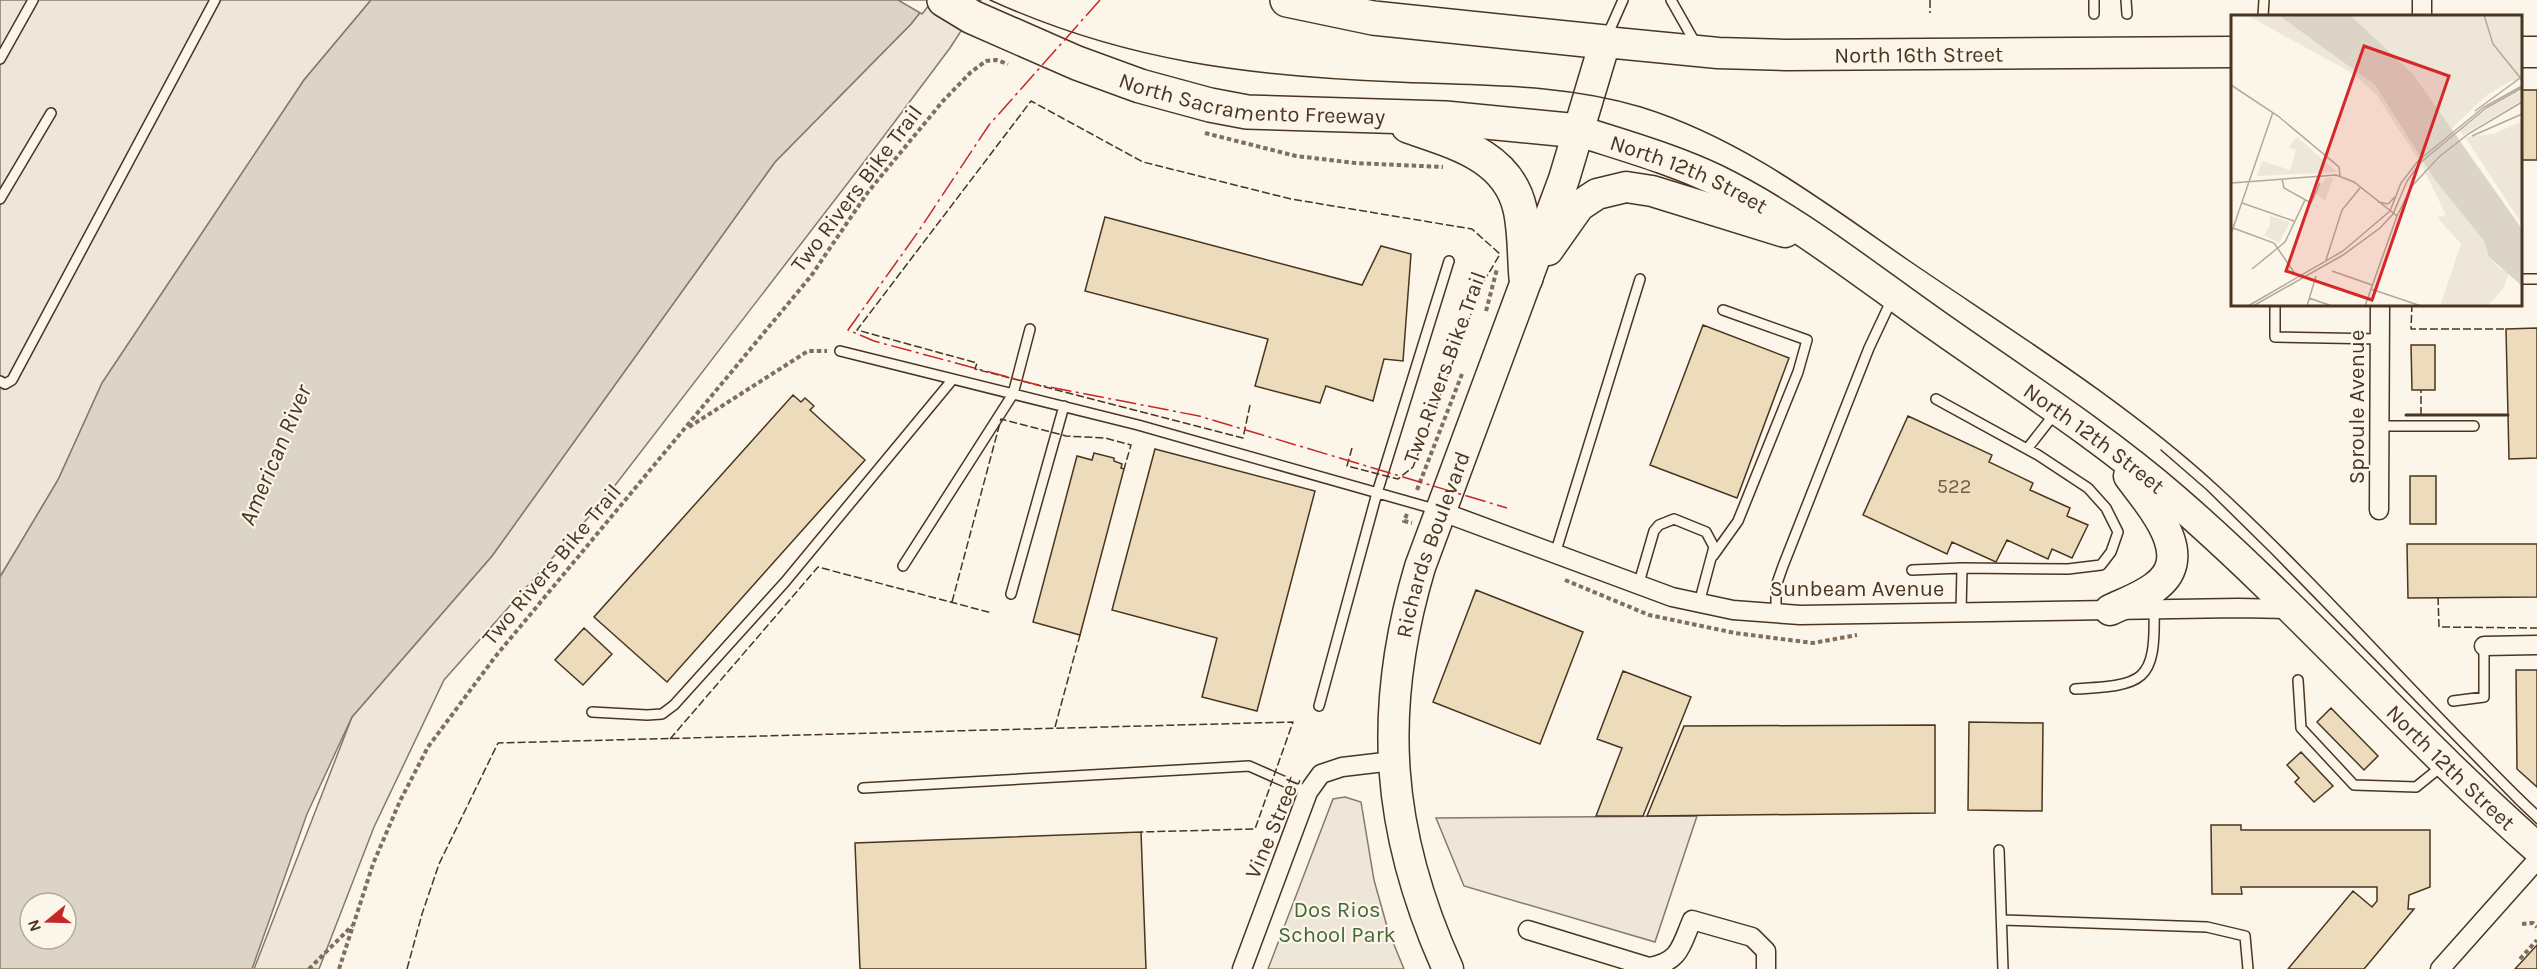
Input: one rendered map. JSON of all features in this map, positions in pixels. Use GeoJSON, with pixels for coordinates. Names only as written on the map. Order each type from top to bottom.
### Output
{"type":"FeatureCollection","features":[{"type":"Feature","properties":{"kind":"highway","name":"North Sacramento Freeway"},"geometry":{"type":"LineString","coordinates":[[944,0],[972,16],[1110,76],[1210,105],[1247,112],[1467,119],[1579,131]]}},
{"type":"Feature","properties":{"kind":"highway"},"geometry":{"type":"LineString","coordinates":[[1287,0],[1373,18],[1605,42]]}},
{"type":"Feature","properties":{"kind":"highway"},"geometry":{"type":"LineString","coordinates":[[1384,117],[1472,150],[1494,164],[1516,193],[1521,211],[1512,272]]}},
{"type":"Feature","properties":{"kind":"main road","name":"North 16th Street"},"geometry":{"type":"LineString","coordinates":[[1605,42],[1700,51],[1829,55],[2231,52]]}},
{"type":"Feature","properties":{"kind":"main road","name":"Richards Boulevard"},"geometry":{"type":"LineString","coordinates":[[1448,969],[1427,920],[1409,862],[1398,804],[1393,761],[1392,705],[1397,664],[1412,596],[1512,272],[1564,179],[1605,42]]}},
{"type":"Feature","properties":{"kind":"main road","name":"North 12th Street"},"geometry":{"type":"LineString","coordinates":[[1579,131],[1656,156],[1713,179],[1760,204],[1820,242],[2108,447],[2175,501],[2292,609],[2446,763],[2537,848]]}},
{"type":"Feature","properties":{"kind":"main road"},"geometry":{"type":"LineString","coordinates":[[1512,272],[1567,226],[1579,206],[1597,194],[1617,188],[1637,187],[1820,242]]}},
{"type":"Feature","properties":{"kind":"main road"},"geometry":{"type":"LineString","coordinates":[[2108,447],[2158,516],[2173,550],[2170,568],[2157,586],[2110,610]]}},
{"type":"Feature","properties":{"kind":"street","name":"Sproule Avenue"},"geometry":{"type":"LineString","coordinates":[[2379,510],[2380,306]]}},
{"type":"Feature","properties":{"kind":"street","name":"Sunbeam Avenue"},"geometry":{"type":"LineString","coordinates":[[1437,520],[1554,554],[1638,586],[1733,610],[1800,615],[2292,609]]}},
{"type":"Feature","properties":{"kind":"street"},"geometry":{"type":"LineString","coordinates":[[2484,646],[2537,645]]}},
{"type":"Feature","properties":{"kind":"street","name":"Vine Street"},"geometry":{"type":"LineString","coordinates":[[1242,969],[1308,792],[1321,774],[1342,767],[1393,761]]}},
{"type":"Feature","properties":{"kind":"street"},"geometry":{"type":"LineString","coordinates":[[2440,969],[2537,860]]}},
{"type":"Feature","properties":{"kind":"street"},"geometry":{"type":"LineString","coordinates":[[1528,930],[1649,967],[1664,965],[1675,958],[1692,920],[1752,937],[1766,951],[1766,969]]}},
{"type":"Feature","properties":{"kind":"lane"},"geometry":{"type":"LineString","coordinates":[[0,59],[33,0]]}},
{"type":"Feature","properties":{"kind":"lane"},"geometry":{"type":"LineString","coordinates":[[0,381],[5,384],[12,380],[215,0]]}},
{"type":"Feature","properties":{"kind":"lane"},"geometry":{"type":"LineString","coordinates":[[1605,42],[1623,0]]}},
{"type":"Feature","properties":{"kind":"lane"},"geometry":{"type":"LineString","coordinates":[[1671,0],[1700,51]]}},
{"type":"Feature","properties":{"kind":"lane"},"geometry":{"type":"LineString","coordinates":[[2094,0],[2094,14]]}},
{"type":"Feature","properties":{"kind":"lane"},"geometry":{"type":"LineString","coordinates":[[2126,0],[2127,14]]}},
{"type":"Feature","properties":{"kind":"lane"},"geometry":{"type":"LineString","coordinates":[[2263,15],[2264,0]]}},
{"type":"Feature","properties":{"kind":"lane"},"geometry":{"type":"LineString","coordinates":[[0,199],[51,112]]}},
{"type":"Feature","properties":{"kind":"lane"},"geometry":{"type":"LineString","coordinates":[[1319,706],[1377,493],[1449,261]]}},
{"type":"Feature","properties":{"kind":"lane"},"geometry":{"type":"LineString","coordinates":[[1554,554],[1640,279]]}},
{"type":"Feature","properties":{"kind":"lane"},"geometry":{"type":"LineString","coordinates":[[1776,613],[1776,586],[1783,566],[1869,348],[1895,295]]}},
{"type":"Feature","properties":{"kind":"lane"},"geometry":{"type":"LineString","coordinates":[[2275,306],[2275,337],[2380,339]]}},
{"type":"Feature","properties":{"kind":"lane"},"geometry":{"type":"LineString","coordinates":[[1713,555],[1738,521],[1798,372],[1807,340],[1723,310]]}},
{"type":"Feature","properties":{"kind":"lane"},"geometry":{"type":"LineString","coordinates":[[903,566],[1013,394],[1030,329]]}},
{"type":"Feature","properties":{"kind":"lane"},"geometry":{"type":"LineString","coordinates":[[840,351],[1064,406],[1377,493],[1412,503],[1437,520]]}},
{"type":"Feature","properties":{"kind":"lane"},"geometry":{"type":"LineString","coordinates":[[592,712],[662,714],[674,705],[785,582],[953,379]]}},
{"type":"Feature","properties":{"kind":"lane"},"geometry":{"type":"LineString","coordinates":[[1912,570],[2068,569],[2101,565],[2111,552],[2118,532],[2106,508],[2088,488],[2027,449],[1936,399]]}},
{"type":"Feature","properties":{"kind":"lane"},"geometry":{"type":"LineString","coordinates":[[1011,594],[1064,406]]}},
{"type":"Feature","properties":{"kind":"lane"},"geometry":{"type":"LineString","coordinates":[[2027,449],[2057,410]]}},
{"type":"Feature","properties":{"kind":"lane"},"geometry":{"type":"LineString","coordinates":[[2380,426],[2474,426]]}},
{"type":"Feature","properties":{"kind":"lane"},"geometry":{"type":"LineString","coordinates":[[1638,586],[1654,531],[1667,521],[1674,519],[1706,532],[1714,547],[1699,603]]}},
{"type":"Feature","properties":{"kind":"lane"},"geometry":{"type":"LineString","coordinates":[[1961,612],[1962,568]]}},
{"type":"Feature","properties":{"kind":"lane"},"geometry":{"type":"LineString","coordinates":[[2075,689],[2120,687],[2138,679],[2149,666],[2154,645],[2154,609]]}},
{"type":"Feature","properties":{"kind":"lane"},"geometry":{"type":"LineString","coordinates":[[2453,701],[2484,698],[2484,646]]}},
{"type":"Feature","properties":{"kind":"lane"},"geometry":{"type":"LineString","coordinates":[[2298,680],[2301,728],[2354,785],[2416,787],[2446,763]]}},
{"type":"Feature","properties":{"kind":"lane"},"geometry":{"type":"LineString","coordinates":[[863,788],[1249,766],[1308,792]]}},
{"type":"Feature","properties":{"kind":"lane"},"geometry":{"type":"LineString","coordinates":[[1999,850],[2003,969]]}},
{"type":"Feature","properties":{"kind":"lane"},"geometry":{"type":"LineString","coordinates":[[2002,920],[2206,927],[2245,936],[2248,969]]}},
{"type":"Feature","properties":{"kind":"path","name":"Two Rivers Bike Trail"},"geometry":{"type":"LineString","coordinates":[[339,969],[377,854],[400,801],[428,747],[495,657],[811,276],[868,192],[943,101],[971,72],[986,61],[996,60],[1019,68]]}},
{"type":"Feature","properties":{"kind":"path"},"geometry":{"type":"LineString","coordinates":[[1195,130],[1244,145],[1296,156],[1355,164],[1448,168]]}},
{"type":"Feature","properties":{"kind":"path","name":"Two Rivers Bike Trail"},"geometry":{"type":"LineString","coordinates":[[1484,321],[1512,272]]}},
{"type":"Feature","properties":{"kind":"path"},"geometry":{"type":"LineString","coordinates":[[686,429],[808,351],[840,351]]}},
{"type":"Feature","properties":{"kind":"path","name":"Two Rivers Bike Trail"},"geometry":{"type":"LineString","coordinates":[[1437,520],[1404,521],[1467,363]]}},
{"type":"Feature","properties":{"kind":"path"},"geometry":{"type":"LineString","coordinates":[[2522,924],[2533,924],[2537,927]]}},
{"type":"Feature","properties":{"kind":"path"},"geometry":{"type":"LineString","coordinates":[[309,969],[352,925]]}},
{"type":"Feature","properties":{"kind":"path"},"geometry":{"type":"LineString","coordinates":[[2520,959],[2537,940]]}},
{"type":"Feature","properties":{"kind":"green space"},"geometry":{"type":"Polygon","coordinates":[[[0,0],[371,0],[304,80],[102,383],[58,480],[0,577],[0,0]]]}},
{"type":"Feature","properties":{"kind":"green space"},"geometry":{"type":"Polygon","coordinates":[[[930,0],[981,0],[950,48],[884,136],[603,501],[444,680],[374,827],[319,969],[254,969],[352,717],[492,556],[775,162],[911,24],[930,0]]]}},
{"type":"Feature","properties":{"kind":"green space","name":"Dos Rios School Park"},"geometry":{"type":"Polygon","coordinates":[[[1345,797],[1361,802],[1374,880],[1388,930],[1404,969],[1268,969],[1333,799],[1345,797]]]}},
{"type":"Feature","properties":{"kind":"green space"},"geometry":{"type":"Polygon","coordinates":[[[1697,816],[1655,942],[1464,886],[1436,818],[1697,816]]]}},
{"type":"Feature","properties":{"kind":"water","name":"American River"},"geometry":{"type":"Polygon","coordinates":[[[371,0],[930,0],[911,24],[775,162],[492,556],[352,717],[307,814],[252,969],[0,969],[0,577],[58,480],[102,383],[304,80],[371,0]]]}},
{"type":"Feature","properties":{"kind":"pier"},"geometry":{"type":"Polygon","coordinates":[[[898,0],[933,0],[922,14],[898,0]]]}},
{"type":"Feature","properties":{"kind":"building"},"geometry":{"type":"Polygon","coordinates":[[[2522,90],[2537,90],[2537,160],[2522,160],[2522,90]]]}},
{"type":"Feature","properties":{"kind":"building"},"geometry":{"type":"Polygon","coordinates":[[[1105,217],[1362,285],[1381,246],[1411,254],[1403,361],[1384,359],[1373,401],[1326,386],[1320,403],[1255,386],[1268,339],[1085,291],[1105,217]]]}},
{"type":"Feature","properties":{"kind":"building"},"geometry":{"type":"Polygon","coordinates":[[[1703,325],[1789,358],[1737,498],[1650,465],[1703,325]]]}},
{"type":"Feature","properties":{"kind":"building"},"geometry":{"type":"Polygon","coordinates":[[[2537,328],[2537,458],[2509,459],[2506,329],[2537,328]]]}},
{"type":"Feature","properties":{"kind":"building"},"geometry":{"type":"Polygon","coordinates":[[[2411,345],[2435,345],[2435,390],[2412,390],[2411,345]]]}},
{"type":"Feature","properties":{"kind":"building"},"geometry":{"type":"Polygon","coordinates":[[[793,395],[801,402],[805,398],[814,406],[810,410],[865,460],[667,682],[594,617],[793,395]]]}},
{"type":"Feature","properties":{"kind":"building"},"geometry":{"type":"Polygon","coordinates":[[[1908,416],[1992,455],[1989,462],[2033,483],[2030,490],[2070,508],[2067,516],[2088,525],[2072,558],[2052,549],[2048,559],[2007,540],[1996,562],[1952,542],[1947,554],[1863,515],[1908,416]]]}},
{"type":"Feature","properties":{"kind":"building"},"geometry":{"type":"Polygon","coordinates":[[[1155,449],[1315,491],[1257,711],[1202,697],[1217,638],[1112,610],[1155,449]]]}},
{"type":"Feature","properties":{"kind":"building"},"geometry":{"type":"Polygon","coordinates":[[[1094,453],[1114,458],[1114,461],[1122,464],[1121,468],[1124,469],[1080,635],[1033,622],[1077,456],[1092,460],[1094,453]]]}},
{"type":"Feature","properties":{"kind":"building"},"geometry":{"type":"Polygon","coordinates":[[[2410,476],[2436,476],[2436,524],[2410,524],[2410,476]]]}},
{"type":"Feature","properties":{"kind":"building"},"geometry":{"type":"Polygon","coordinates":[[[2407,544],[2537,544],[2537,597],[2408,598],[2407,544]]]}},
{"type":"Feature","properties":{"kind":"building"},"geometry":{"type":"Polygon","coordinates":[[[1476,590],[1583,632],[1540,744],[1433,702],[1476,590]]]}},
{"type":"Feature","properties":{"kind":"building"},"geometry":{"type":"Polygon","coordinates":[[[584,628],[612,654],[583,685],[555,660],[584,628]]]}},
{"type":"Feature","properties":{"kind":"building"},"geometry":{"type":"Polygon","coordinates":[[[2516,670],[2537,670],[2537,787],[2517,769],[2516,670]]]}},
{"type":"Feature","properties":{"kind":"building"},"geometry":{"type":"Polygon","coordinates":[[[1623,671],[1691,697],[1643,816],[1596,816],[1622,748],[1597,739],[1623,671]]]}},
{"type":"Feature","properties":{"kind":"building"},"geometry":{"type":"Polygon","coordinates":[[[2331,708],[2378,756],[2364,770],[2317,722],[2331,708]]]}},
{"type":"Feature","properties":{"kind":"building"},"geometry":{"type":"Polygon","coordinates":[[[1969,722],[2043,723],[2042,811],[1968,810],[1969,722]]]}},
{"type":"Feature","properties":{"kind":"building"},"geometry":{"type":"Polygon","coordinates":[[[1935,725],[1935,813],[1647,816],[1684,726],[1935,725]]]}},
{"type":"Feature","properties":{"kind":"building"},"geometry":{"type":"Polygon","coordinates":[[[2301,752],[2333,786],[2314,802],[2295,782],[2299,778],[2287,765],[2301,752]]]}},
{"type":"Feature","properties":{"kind":"building"},"geometry":{"type":"Polygon","coordinates":[[[2211,825],[2241,825],[2241,830],[2430,830],[2430,887],[2409,895],[2408,909],[2414,909],[2364,969],[2288,969],[2353,891],[2372,907],[2377,901],[2377,887],[2241,887],[2242,894],[2212,894],[2211,825]]]}},
{"type":"Feature","properties":{"kind":"building"},"geometry":{"type":"Polygon","coordinates":[[[1141,832],[1146,969],[860,969],[855,843],[1141,832]]]}},
{"type":"Feature","properties":{"kind":"building"},"geometry":{"type":"Polygon","coordinates":[[[2537,945],[2537,969],[2515,969],[2537,945]]]}},
{"type":"Feature","properties":{"kind":"tram line"},"geometry":{"type":"LineString","coordinates":[[990,0],[1090,38],[1140,52],[1239,70],[1343,79],[1520,87],[1611,99],[1678,120],[1747,153],[1813,194],[2067,367],[2181,454],[2279,545],[2537,809]]}},
{"type":"Feature","properties":{"kind":"tram line"},"geometry":{"type":"LineString","coordinates":[[2161,450],[2207,490],[2272,554],[2537,824]]}},
{"type":"Feature","properties":{"kind":"fence"},"geometry":{"type":"LineString","coordinates":[[1930,0],[1930,13]]}},
{"type":"Feature","properties":{"kind":"fence"},"geometry":{"type":"LineString","coordinates":[[1250,405],[1243,438],[975,369],[977,363],[857,330],[1031,101],[1143,162],[1291,199],[1472,229],[1500,254],[1483,283]]}},
{"type":"Feature","properties":{"kind":"fence"},"geometry":{"type":"LineString","coordinates":[[2412,306],[2411,329],[2506,329]]}},
{"type":"Feature","properties":{"kind":"fence"},"geometry":{"type":"LineString","coordinates":[[1352,448],[1347,466],[1398,479],[1413,467],[1471,314]]}},
{"type":"Feature","properties":{"kind":"fence"},"geometry":{"type":"LineString","coordinates":[[2421,390],[2421,415]]}},
{"type":"Feature","properties":{"kind":"fence"},"geometry":{"type":"LineString","coordinates":[[952,602],[1001,419],[1066,436],[1105,438],[1131,445],[1124,469]]}},
{"type":"Feature","properties":{"kind":"fence"},"geometry":{"type":"LineString","coordinates":[[670,739],[818,567],[992,613]]}},
{"type":"Feature","properties":{"kind":"fence"},"geometry":{"type":"LineString","coordinates":[[2438,597],[2439,627],[2537,628]]}},
{"type":"Feature","properties":{"kind":"fence"},"geometry":{"type":"LineString","coordinates":[[1055,727],[1080,635]]}},
{"type":"Feature","properties":{"kind":"fence"},"geometry":{"type":"LineString","coordinates":[[407,969],[439,864],[498,743],[1293,722],[1255,829],[1141,832]]}},
{"type":"Feature","properties":{"kind":"wall"},"geometry":{"type":"LineString","coordinates":[[2406,415],[2508,415]]}},
{"type":"Feature","properties":{"kind":"power"},"geometry":{"type":"LineString","coordinates":[[1100,0],[989,125],[918,232],[848,330],[874,341],[1034,384],[1199,416],[1507,508]]}}]}
